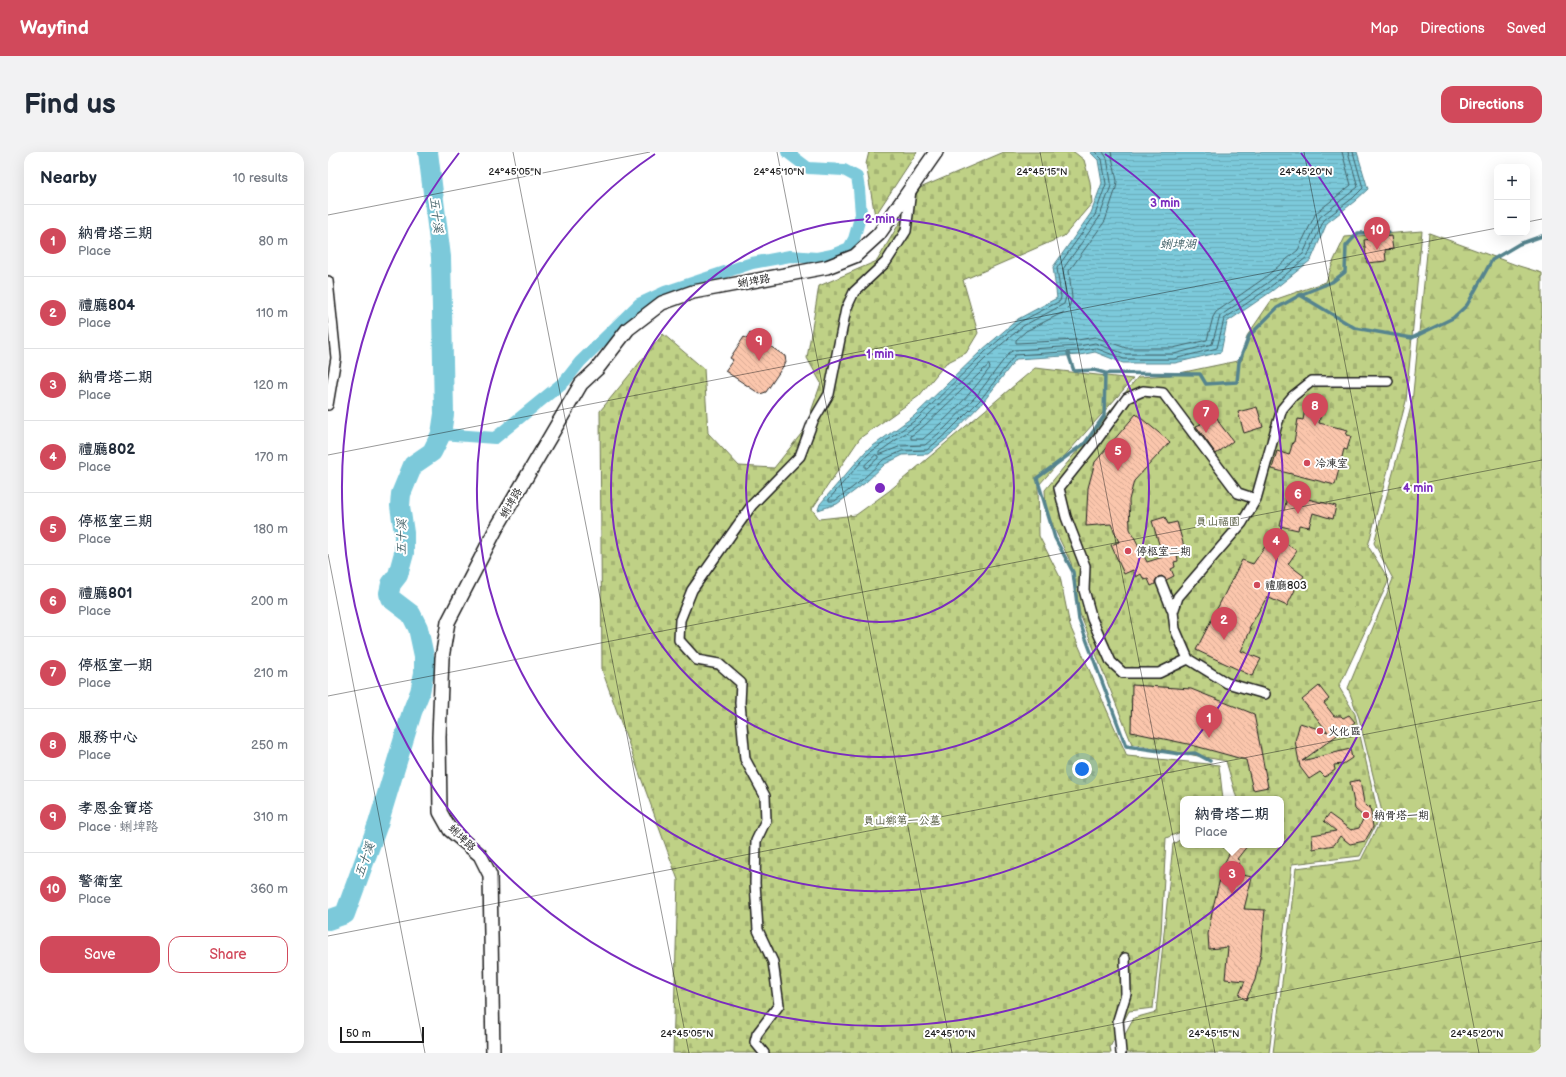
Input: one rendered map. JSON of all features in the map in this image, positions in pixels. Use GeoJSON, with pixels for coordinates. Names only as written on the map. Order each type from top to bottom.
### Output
{"type":"FeatureCollection","features":[{"type":"Feature","properties":{"kind":"street","name":"蜊埤路"},"geometry":{"type":"LineString","coordinates":[[493,1053],[490,875],[480,855],[450,830],[440,812],[439,737],[442,658],[448,622],[496,529],[581,384],[597,369],[628,329],[662,304],[693,292],[827,267],[855,256],[879,234],[936,152]]}},
{"type":"Feature","properties":{"kind":"street"},"geometry":{"type":"LineString","coordinates":[[764,1053],[755,1042],[757,1034],[779,1004],[773,962],[758,930],[755,883],[756,841],[766,820],[765,796],[745,759],[740,703],[741,683],[719,664],[698,660],[678,640],[680,620],[692,590],[752,505],[800,456],[813,421],[829,394],[846,309],[854,292],[886,262],[906,231],[911,189]]}},
{"type":"Feature","properties":{"kind":"street"},"geometry":{"type":"LineString","coordinates":[[328,281],[336,358],[328,405]]}},
{"type":"Feature","properties":{"kind":"street"},"geometry":{"type":"LineString","coordinates":[[1172,612],[1178,597],[1242,523],[1256,499],[1282,409],[1293,396],[1312,381],[1388,381]]}},
{"type":"Feature","properties":{"kind":"street"},"geometry":{"type":"LineString","coordinates":[[1188,659],[1159,673],[1123,672],[1111,662],[1092,619],[1084,590],[1085,566],[1066,517],[1059,488],[1128,398],[1143,391],[1162,393],[1238,493],[1256,499]]}},
{"type":"Feature","properties":{"kind":"street"},"geometry":{"type":"LineString","coordinates":[[1161,582],[1172,612],[1175,630],[1188,659],[1227,683],[1265,694]]}},
{"type":"Feature","properties":{"kind":"street"},"geometry":{"type":"LineString","coordinates":[[1121,1053],[1118,1020],[1126,994],[1125,958]]}},
{"type":"Feature","properties":{"kind":"green space"},"geometry":{"type":"Polygon","coordinates":[[[869,152],[917,152],[875,216],[866,164],[869,152]]]}},
{"type":"Feature","properties":{"kind":"green space","name":"員山鄉第一公墓"},"geometry":{"type":"Polygon","coordinates":[[[1004,152],[1074,152],[1084,160],[1090,182],[1092,203],[1064,236],[963,280],[978,333],[966,353],[946,363],[919,396],[860,438],[812,509],[819,519],[856,515],[889,491],[1035,368],[1133,379],[1038,486],[1039,536],[1060,577],[1070,626],[1127,756],[1219,765],[1223,796],[1180,796],[1180,832],[1166,838],[1161,934],[1153,1008],[1129,1011],[1110,1047],[1111,1053],[673,1053],[678,880],[602,670],[600,411],[663,334],[704,369],[708,433],[739,466],[774,468],[805,429],[821,383],[807,358],[819,286],[877,261],[920,188],[1004,152]]]}},
{"type":"Feature","properties":{"kind":"green space","name":"員山福園"},"geometry":{"type":"Polygon","coordinates":[[[1422,231],[1406,401],[1368,546],[1389,580],[1339,687],[1355,714],[1379,818],[1360,856],[1292,864],[1269,1053],[1115,1053],[1134,1018],[1156,1012],[1173,844],[1180,840],[1180,848],[1284,848],[1284,796],[1236,796],[1226,761],[1132,744],[1080,614],[1071,563],[1046,511],[1045,490],[1138,377],[1170,375],[1242,360],[1247,336],[1271,301],[1326,282],[1345,237],[1422,231]]]}},
{"type":"Feature","properties":{"kind":"green space"},"geometry":{"type":"Polygon","coordinates":[[[1429,233],[1542,273],[1542,1053],[1273,1053],[1296,868],[1361,860],[1383,816],[1359,718],[1348,688],[1393,579],[1374,543],[1412,403],[1429,233]]]}},
{"type":"Feature","properties":{"kind":"water","name":"蜊埤湖"},"geometry":{"type":"Polygon","coordinates":[[[1090,152],[1357,152],[1368,189],[1327,223],[1311,260],[1272,291],[1227,322],[1221,352],[1175,363],[1123,363],[1095,352],[1080,355],[1016,359],[984,401],[951,435],[928,454],[903,455],[885,464],[865,483],[837,504],[818,510],[820,504],[866,451],[914,416],[982,350],[1018,319],[1057,298],[1053,267],[1091,213],[1102,183],[1098,160],[1090,152]]]}},
{"type":"Feature","properties":{"kind":"building"},"geometry":{"type":"Polygon","coordinates":[[[1391,236],[1393,249],[1385,250],[1386,261],[1367,263],[1364,240],[1391,236]]]}},
{"type":"Feature","properties":{"kind":"building"},"geometry":{"type":"Polygon","coordinates":[[[750,333],[785,356],[786,362],[766,392],[760,394],[725,371],[733,360],[730,358],[744,337],[747,339],[750,333]]]}},
{"type":"Feature","properties":{"kind":"building"},"geometry":{"type":"Polygon","coordinates":[[[1307,399],[1323,403],[1319,423],[1348,430],[1346,435],[1351,436],[1347,450],[1344,449],[1335,485],[1272,469],[1277,451],[1289,455],[1294,442],[1298,419],[1303,420],[1307,399]]]}},
{"type":"Feature","properties":{"kind":"building"},"geometry":{"type":"Polygon","coordinates":[[[1257,407],[1263,427],[1244,433],[1238,412],[1257,407]]]}},
{"type":"Feature","properties":{"kind":"building"},"geometry":{"type":"Polygon","coordinates":[[[1213,409],[1220,424],[1233,441],[1216,454],[1196,426],[1201,424],[1198,418],[1213,409]]]}},
{"type":"Feature","properties":{"kind":"building"},"geometry":{"type":"Polygon","coordinates":[[[1136,414],[1170,442],[1134,481],[1129,500],[1130,529],[1147,562],[1163,557],[1152,521],[1165,517],[1168,524],[1177,522],[1185,550],[1177,553],[1178,561],[1174,562],[1175,567],[1171,569],[1174,576],[1166,580],[1162,576],[1158,577],[1155,584],[1151,586],[1148,579],[1144,580],[1141,574],[1136,577],[1133,570],[1124,574],[1111,545],[1119,542],[1111,524],[1086,526],[1088,488],[1095,462],[1136,414]]]}},
{"type":"Feature","properties":{"kind":"building"},"geometry":{"type":"Polygon","coordinates":[[[1288,494],[1336,506],[1333,519],[1313,513],[1309,527],[1299,525],[1298,530],[1280,526],[1288,494]]]}},
{"type":"Feature","properties":{"kind":"building"},"geometry":{"type":"Polygon","coordinates":[[[1273,535],[1297,551],[1288,564],[1304,576],[1294,590],[1287,606],[1267,597],[1249,628],[1251,629],[1241,651],[1261,659],[1252,676],[1196,650],[1242,560],[1253,564],[1273,535]]]}},
{"type":"Feature","properties":{"kind":"building"},"geometry":{"type":"Polygon","coordinates":[[[1132,685],[1191,689],[1254,714],[1268,787],[1253,790],[1246,760],[1188,744],[1131,732],[1132,685]]]}},
{"type":"Feature","properties":{"kind":"building","name":"火化區"},"geometry":{"type":"Polygon","coordinates":[[[1319,686],[1329,699],[1324,703],[1334,716],[1341,716],[1343,718],[1349,715],[1355,722],[1302,761],[1350,749],[1352,758],[1343,764],[1334,765],[1335,770],[1325,777],[1320,772],[1309,779],[1300,767],[1295,741],[1300,723],[1328,732],[1302,700],[1319,686]]]}},
{"type":"Feature","properties":{"kind":"building","name":"納骨塔一期"},"geometry":{"type":"Polygon","coordinates":[[[1360,780],[1364,803],[1369,808],[1370,806],[1373,827],[1365,841],[1350,844],[1340,836],[1334,845],[1313,849],[1312,835],[1336,831],[1324,821],[1329,814],[1351,830],[1359,828],[1364,817],[1355,809],[1350,782],[1360,780]]]}},
{"type":"Feature","properties":{"kind":"building"},"geometry":{"type":"Polygon","coordinates":[[[1224,848],[1246,848],[1237,859],[1240,861],[1233,873],[1252,877],[1244,909],[1265,910],[1261,953],[1255,980],[1246,1000],[1239,995],[1245,981],[1225,979],[1228,947],[1209,949],[1208,934],[1213,907],[1220,879],[1225,867],[1223,866],[1230,852],[1224,848]]]}},
{"type":"Feature","properties":{"kind":"waterway","name":"五十溪"},"geometry":{"type":"LineString","coordinates":[[328,920],[345,914],[378,824],[412,712],[420,692],[424,673],[424,656],[418,628],[411,614],[390,598],[389,593],[391,584],[398,575],[404,553],[404,533],[400,506],[401,494],[413,465],[432,452],[441,434],[444,414],[441,257],[428,152]]}},
{"type":"Feature","properties":{"kind":"waterway"},"geometry":{"type":"LineString","coordinates":[[441,434],[495,438],[565,381],[580,362],[639,304],[665,292],[752,263],[790,256],[817,258],[832,255],[849,248],[854,239],[861,214],[857,177],[844,170],[808,168],[787,152]]}},
{"type":"Feature","properties":{"kind":"waterway"},"geometry":{"type":"LineString","coordinates":[[1068,353],[1074,371],[1094,370],[1105,373],[1200,374],[1206,384],[1237,382],[1239,362],[1249,336],[1277,308],[1300,295],[1332,282],[1345,272],[1346,246],[1358,233],[1389,232]]}},
{"type":"Feature","properties":{"kind":"waterway"},"geometry":{"type":"LineString","coordinates":[[1300,295],[1355,328],[1412,338],[1453,318],[1467,305],[1492,260],[1519,244],[1542,236]]}},
{"type":"Feature","properties":{"kind":"waterway"},"geometry":{"type":"LineString","coordinates":[[1105,373],[1104,416],[1085,443],[1037,478],[1055,538],[1073,572],[1079,620],[1126,746],[1180,754],[1195,753],[1210,761]]}},
{"type":"Feature","properties":{"kind":"place","name":"警衛室"},"geometry":{"type":"Point","coordinates":[1377,250]}},
{"type":"Feature","properties":{"kind":"place","name":"孝恩金寶塔"},"geometry":{"type":"Point","coordinates":[759,361]}},
{"type":"Feature","properties":{"kind":"place","name":"服務中心"},"geometry":{"type":"Point","coordinates":[1315,426]}},
{"type":"Feature","properties":{"kind":"place","name":"停柩室一期"},"geometry":{"type":"Point","coordinates":[1206,433]}},
{"type":"Feature","properties":{"kind":"place","name":"冷凍室"},"geometry":{"type":"Point","coordinates":[1307,463]}},
{"type":"Feature","properties":{"kind":"place","name":"停柩室三期"},"geometry":{"type":"Point","coordinates":[1118,471]}},
{"type":"Feature","properties":{"kind":"place","name":"禮廳801"},"geometry":{"type":"Point","coordinates":[1298,514]}},
{"type":"Feature","properties":{"kind":"place","name":"停柩室二期"},"geometry":{"type":"Point","coordinates":[1128,551]}},
{"type":"Feature","properties":{"kind":"place","name":"禮廳802"},"geometry":{"type":"Point","coordinates":[1276,561]}},
{"type":"Feature","properties":{"kind":"place","name":"禮廳803"},"geometry":{"type":"Point","coordinates":[1257,585]}},
{"type":"Feature","properties":{"kind":"place","name":"禮廳804"},"geometry":{"type":"Point","coordinates":[1224,640]}},
{"type":"Feature","properties":{"kind":"place","name":"火化區"},"geometry":{"type":"Point","coordinates":[1320,731]}},
{"type":"Feature","properties":{"kind":"place","name":"納骨塔三期"},"geometry":{"type":"Point","coordinates":[1209,738]}},
{"type":"Feature","properties":{"kind":"place","name":"納骨塔一期"},"geometry":{"type":"Point","coordinates":[1366,815]}},
{"type":"Feature","properties":{"kind":"place","name":"納骨塔二期"},"geometry":{"type":"Point","coordinates":[1232,894]}}]}
